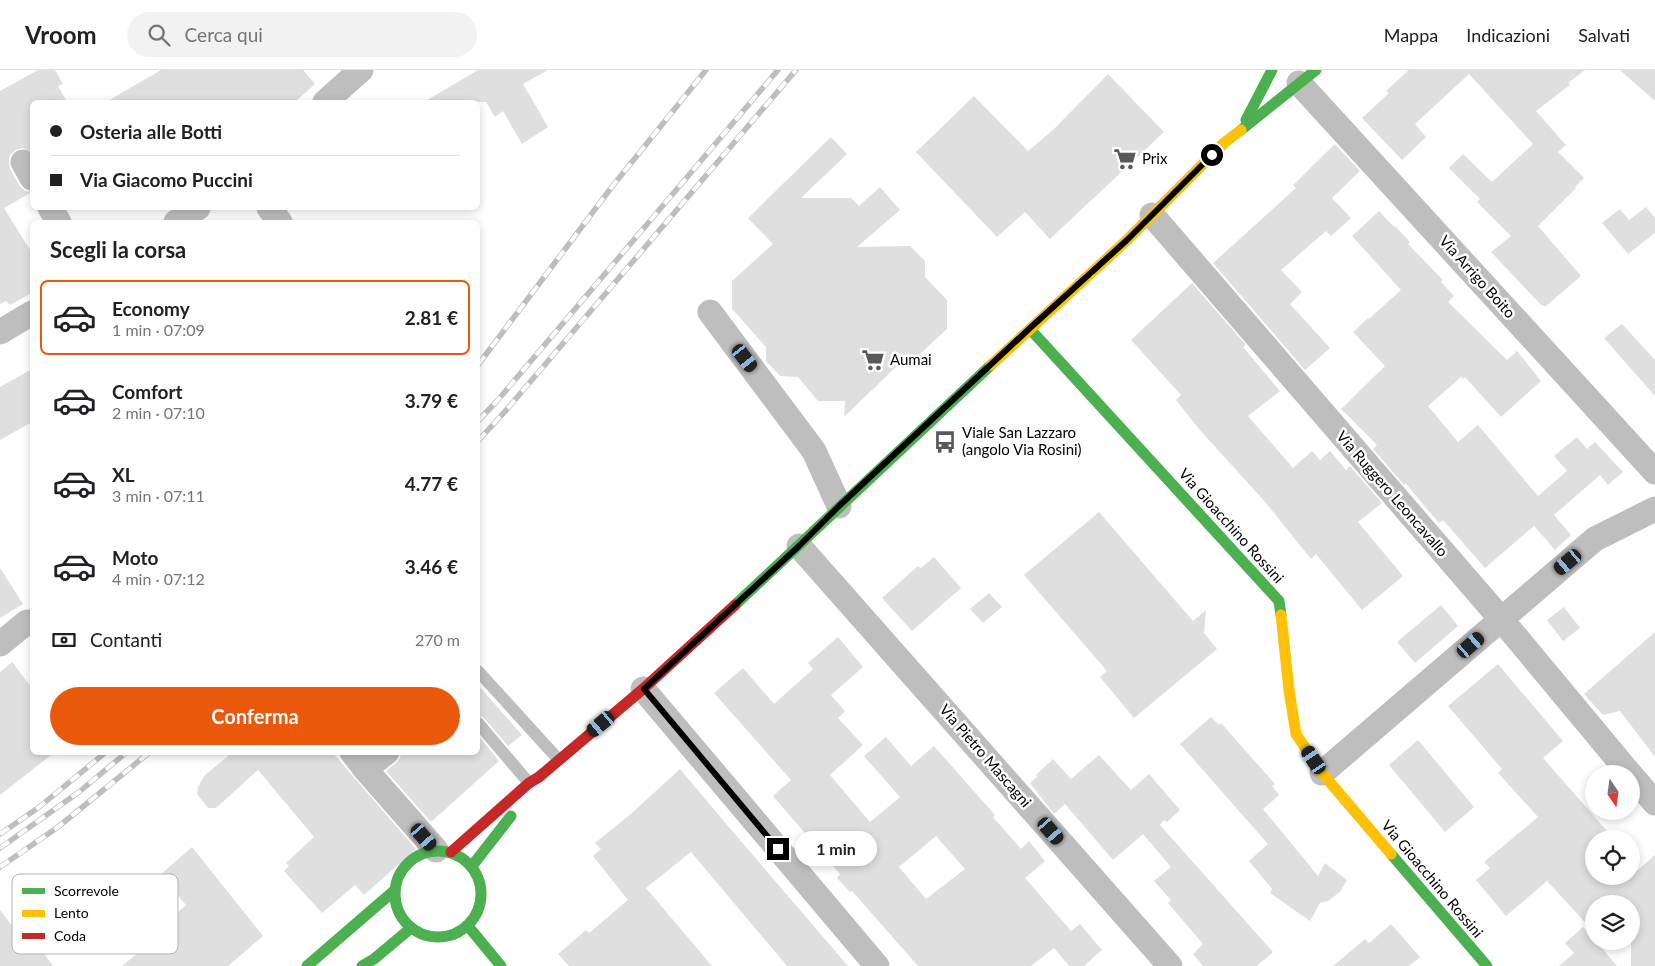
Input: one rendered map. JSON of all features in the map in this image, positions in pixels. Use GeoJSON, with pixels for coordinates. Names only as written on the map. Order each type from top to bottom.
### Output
{"type":"FeatureCollection","features":[{"type":"Feature","properties":{"kind":"main road"},"geometry":{"type":"LineString","coordinates":[[1242,128],[1272,70]]}},
{"type":"Feature","properties":{"kind":"main road"},"geometry":{"type":"LineString","coordinates":[[444,851],[644,689],[1152,215],[1224,144],[1308,76]]}},
{"type":"Feature","properties":{"kind":"main road","name":"Via Gioacchino Rossini"},"geometry":{"type":"LineString","coordinates":[[1030,328],[1279,601],[1296,734],[1322,773],[1487,966]]}},
{"type":"Feature","properties":{"kind":"main road"},"geometry":{"type":"LineString","coordinates":[[472,866],[534,780]]}},
{"type":"Feature","properties":{"kind":"main road"},"geometry":{"type":"LineString","coordinates":[[444,851],[465,860],[472,866],[480,882],[481,896],[478,911],[468,926],[452,935],[436,938],[421,934],[406,924],[395,902],[394,890],[399,874],[413,858],[424,852],[444,851]]}},
{"type":"Feature","properties":{"kind":"main road"},"geometry":{"type":"LineString","coordinates":[[307,966],[394,890]]}},
{"type":"Feature","properties":{"kind":"main road"},"geometry":{"type":"LineString","coordinates":[[468,926],[501,966]]}},
{"type":"Feature","properties":{"kind":"main road"},"geometry":{"type":"LineString","coordinates":[[362,966],[374,959],[411,928]]}},
{"type":"Feature","properties":{"kind":"street"},"geometry":{"type":"LineString","coordinates":[[327,100],[361,70]]}},
{"type":"Feature","properties":{"kind":"street","name":"Via Arrigo Boito"},"geometry":{"type":"LineString","coordinates":[[1308,76],[1655,472]]}},
{"type":"Feature","properties":{"kind":"street"},"geometry":{"type":"LineString","coordinates":[[179,220],[195,210]]}},
{"type":"Feature","properties":{"kind":"street"},"geometry":{"type":"LineString","coordinates":[[271,210],[278,220]]}},
{"type":"Feature","properties":{"kind":"street","name":"Via Ruggero Leoncavallo"},"geometry":{"type":"LineString","coordinates":[[1152,215],[1501,619],[1623,765]]}},
{"type":"Feature","properties":{"kind":"street"},"geometry":{"type":"LineString","coordinates":[[710,312],[814,451],[839,506]]}},
{"type":"Feature","properties":{"kind":"street"},"geometry":{"type":"LineString","coordinates":[[0,332],[30,314]]}},
{"type":"Feature","properties":{"kind":"street"},"geometry":{"type":"LineString","coordinates":[[1322,773],[1596,539],[1655,509]]}},
{"type":"Feature","properties":{"kind":"street","name":"Via Pietro Mascagni"},"geometry":{"type":"LineString","coordinates":[[799,546],[1170,966]]}},
{"type":"Feature","properties":{"kind":"street"},"geometry":{"type":"LineString","coordinates":[[0,644],[27,622]]}},
{"type":"Feature","properties":{"kind":"street"},"geometry":{"type":"LineString","coordinates":[[644,689],[877,966]]}},
{"type":"Feature","properties":{"kind":"street"},"geometry":{"type":"LineString","coordinates":[[377,755],[358,761],[444,851]]}},
{"type":"Feature","properties":{"kind":"street","name":"Via Ruggero Leoncavallo"},"geometry":{"type":"LineString","coordinates":[[1640,785],[1655,803]]}},
{"type":"Feature","properties":{"kind":"lane"},"geometry":{"type":"LineString","coordinates":[[480,672],[558,760]]}},
{"type":"Feature","properties":{"kind":"lane"},"geometry":{"type":"LineString","coordinates":[[480,725],[534,780]]}},
{"type":"Feature","properties":{"kind":"building"},"geometry":{"type":"Polygon","coordinates":[[[38,70],[55,70],[63,84],[58,86],[66,100],[30,100],[30,151],[23,148],[16,150],[10,155],[10,169],[19,185],[25,191],[30,192],[4,208],[30,250],[30,294],[10,305],[6,301],[0,304],[0,91],[38,70]]]}},
{"type":"Feature","properties":{"kind":"building"},"geometry":{"type":"Polygon","coordinates":[[[161,70],[303,70],[315,84],[297,100],[109,100],[161,70]]]}},
{"type":"Feature","properties":{"kind":"building"},"geometry":{"type":"Polygon","coordinates":[[[478,70],[548,70],[523,84],[548,127],[522,144],[503,111],[495,117],[486,102],[480,102],[480,100],[427,100],[478,70]]]}},
{"type":"Feature","properties":{"kind":"building"},"geometry":{"type":"Polygon","coordinates":[[[1409,70],[1585,70],[1568,83],[1570,85],[1536,111],[1566,145],[1558,152],[1584,178],[1538,226],[1581,276],[1545,307],[1491,252],[1511,236],[1477,202],[1480,199],[1449,168],[1463,154],[1492,182],[1533,144],[1469,74],[1415,124],[1426,137],[1402,160],[1362,118],[1389,93],[1386,91],[1409,70]]]}},
{"type":"Feature","properties":{"kind":"building"},"geometry":{"type":"Polygon","coordinates":[[[1620,70],[1655,70],[1655,101],[1620,70]]]}},
{"type":"Feature","properties":{"kind":"building"},"geometry":{"type":"Polygon","coordinates":[[[1108,74],[1164,132],[1050,239],[1025,212],[997,237],[916,152],[974,96],[1028,151],[1053,130],[1108,74]]]}},
{"type":"Feature","properties":{"kind":"building"},"geometry":{"type":"Polygon","coordinates":[[[831,137],[847,154],[801,198],[851,198],[859,206],[880,187],[900,210],[857,247],[910,246],[925,261],[925,277],[947,300],[947,329],[920,354],[930,366],[899,364],[844,417],[845,401],[818,401],[798,377],[780,376],[766,361],[766,347],[732,309],[732,281],[773,244],[748,218],[831,137]]]}},
{"type":"Feature","properties":{"kind":"building"},"geometry":{"type":"Polygon","coordinates":[[[1335,144],[1360,171],[1332,198],[1351,218],[1331,236],[1326,231],[1281,270],[1302,292],[1290,304],[1330,348],[1305,370],[1213,263],[1296,188],[1293,185],[1335,144]]]}},
{"type":"Feature","properties":{"kind":"building"},"geometry":{"type":"Polygon","coordinates":[[[1646,207],[1655,218],[1655,233],[1628,254],[1602,223],[1620,209],[1629,220],[1646,207]]]}},
{"type":"Feature","properties":{"kind":"building"},"geometry":{"type":"Polygon","coordinates":[[[1379,211],[1410,242],[1408,244],[1443,280],[1441,282],[1454,296],[1448,302],[1507,360],[1517,351],[1541,381],[1501,417],[1465,377],[1463,379],[1461,377],[1428,406],[1458,442],[1478,425],[1538,496],[1567,471],[1554,456],[1577,437],[1587,449],[1595,442],[1623,472],[1608,485],[1600,475],[1554,515],[1571,535],[1555,550],[1534,526],[1485,568],[1443,520],[1439,523],[1406,484],[1404,485],[1373,449],[1377,445],[1341,409],[1385,366],[1353,332],[1401,290],[1352,236],[1379,211]]]}},
{"type":"Feature","properties":{"kind":"building"},"geometry":{"type":"Polygon","coordinates":[[[1192,283],[1246,345],[1243,347],[1280,391],[1248,416],[1293,468],[1312,451],[1320,460],[1330,451],[1346,470],[1350,466],[1382,503],[1358,522],[1403,576],[1362,610],[1316,554],[1311,559],[1266,503],[1199,429],[1176,400],[1181,395],[1131,340],[1192,283]]]}},
{"type":"Feature","properties":{"kind":"building"},"geometry":{"type":"Polygon","coordinates":[[[1622,324],[1655,360],[1655,396],[1604,338],[1622,324]]]}},
{"type":"Feature","properties":{"kind":"building"},"geometry":{"type":"Polygon","coordinates":[[[30,370],[30,423],[0,440],[0,387],[30,370]]]}},
{"type":"Feature","properties":{"kind":"building"},"geometry":{"type":"Polygon","coordinates":[[[1099,512],[1193,621],[1206,610],[1204,633],[1217,649],[1134,718],[1100,677],[1107,671],[1024,575],[1099,512]]]}},
{"type":"Feature","properties":{"kind":"building"},"geometry":{"type":"Polygon","coordinates":[[[934,557],[961,588],[912,631],[882,598],[918,566],[921,568],[934,557]]]}},
{"type":"Feature","properties":{"kind":"building"},"geometry":{"type":"Polygon","coordinates":[[[0,568],[23,604],[0,618],[0,568]]]}},
{"type":"Feature","properties":{"kind":"building"},"geometry":{"type":"Polygon","coordinates":[[[989,593],[1002,607],[983,623],[970,609],[989,593]]]}},
{"type":"Feature","properties":{"kind":"building"},"geometry":{"type":"Polygon","coordinates":[[[1441,605],[1458,626],[1415,663],[1397,642],[1441,605]]]}},
{"type":"Feature","properties":{"kind":"building"},"geometry":{"type":"Polygon","coordinates":[[[1564,607],[1580,628],[1563,641],[1547,620],[1564,607]]]}},
{"type":"Feature","properties":{"kind":"building"},"geometry":{"type":"Polygon","coordinates":[[[1655,632],[1655,757],[1620,711],[1603,715],[1584,694],[1655,632]]]}},
{"type":"Feature","properties":{"kind":"building"},"geometry":{"type":"Polygon","coordinates":[[[838,637],[863,667],[831,695],[845,711],[838,718],[863,745],[830,775],[870,822],[900,797],[864,756],[886,737],[911,766],[934,746],[995,815],[993,817],[1021,849],[1029,841],[1045,861],[1025,878],[1071,931],[1080,924],[1102,950],[1084,966],[1069,966],[1054,948],[1031,966],[918,966],[852,891],[850,892],[837,878],[840,874],[773,796],[791,780],[714,693],[743,668],[774,704],[813,669],[808,663],[838,637]],[[936,836],[899,867],[926,899],[965,869],[936,836]]]}},
{"type":"Feature","properties":{"kind":"building"},"geometry":{"type":"Polygon","coordinates":[[[12,662],[30,685],[30,755],[51,755],[0,795],[0,672],[12,662]]]}},
{"type":"Feature","properties":{"kind":"building"},"geometry":{"type":"Polygon","coordinates":[[[1498,664],[1563,741],[1543,758],[1585,806],[1585,820],[1597,820],[1606,830],[1585,830],[1585,885],[1640,885],[1640,868],[1655,855],[1655,966],[1631,966],[1631,950],[1640,950],[1640,895],[1585,895],[1585,922],[1547,881],[1506,916],[1476,880],[1490,868],[1484,862],[1538,817],[1498,773],[1502,769],[1448,706],[1498,664]]]}},
{"type":"Feature","properties":{"kind":"building"},"geometry":{"type":"Polygon","coordinates":[[[480,687],[522,735],[508,746],[484,718],[480,716],[480,687]]]}},
{"type":"Feature","properties":{"kind":"building"},"geometry":{"type":"Polygon","coordinates":[[[1211,717],[1219,725],[1221,723],[1275,784],[1272,786],[1279,795],[1263,809],[1318,876],[1325,863],[1347,880],[1340,892],[1328,901],[1320,903],[1310,921],[1270,893],[1272,889],[1249,861],[1268,844],[1180,744],[1211,717]]]}},
{"type":"Feature","properties":{"kind":"building"},"geometry":{"type":"Polygon","coordinates":[[[480,737],[499,761],[431,822],[386,771],[400,758],[400,755],[480,755],[480,737]]]}},
{"type":"Feature","properties":{"kind":"building"},"geometry":{"type":"Polygon","coordinates":[[[1418,740],[1474,807],[1445,832],[1389,765],[1418,740]]]}},
{"type":"Feature","properties":{"kind":"building"},"geometry":{"type":"Polygon","coordinates":[[[229,755],[335,755],[416,849],[364,895],[355,885],[322,913],[284,871],[289,866],[286,863],[314,837],[258,770],[216,808],[208,808],[197,794],[198,787],[205,775],[229,755]]]}},
{"type":"Feature","properties":{"kind":"building"},"geometry":{"type":"Polygon","coordinates":[[[1099,755],[1131,790],[1149,774],[1180,810],[1167,822],[1164,820],[1160,825],[1273,952],[1257,966],[1203,966],[1193,954],[1203,944],[1168,903],[1171,900],[1154,881],[1171,867],[1143,834],[1113,860],[1065,804],[1054,814],[1030,783],[1053,759],[1071,779],[1099,755]]]}},
{"type":"Feature","properties":{"kind":"building"},"geometry":{"type":"Polygon","coordinates":[[[680,769],[848,966],[787,966],[691,852],[646,888],[712,966],[569,966],[558,954],[586,930],[589,933],[628,900],[593,856],[601,849],[595,843],[633,812],[680,769]]]}},
{"type":"Feature","properties":{"kind":"building"},"geometry":{"type":"Polygon","coordinates":[[[192,847],[263,936],[228,966],[122,966],[137,954],[178,954],[178,912],[186,905],[178,896],[178,874],[161,874],[192,847]]]}},
{"type":"Feature","properties":{"kind":"building"},"geometry":{"type":"Polygon","coordinates":[[[0,910],[12,926],[12,954],[44,954],[53,966],[0,966],[0,910]]]}},
{"type":"Feature","properties":{"kind":"building"},"geometry":{"type":"Polygon","coordinates":[[[1391,924],[1420,957],[1409,966],[1333,966],[1365,939],[1369,943],[1391,924]]]}},
{"type":"Feature","properties":{"kind":"building"},"geometry":{"type":"Polygon","coordinates":[[[1583,927],[1585,929],[1585,950],[1604,950],[1617,966],[1559,966],[1574,953],[1565,943],[1583,927]]]}},
{"type":"Feature","properties":{"kind":"railway"},"geometry":{"type":"LineString","coordinates":[[480,362],[611,188],[706,70]]}},
{"type":"Feature","properties":{"kind":"railway"},"geometry":{"type":"LineString","coordinates":[[480,419],[778,70]]}},
{"type":"Feature","properties":{"kind":"railway"},"geometry":{"type":"LineString","coordinates":[[480,439],[796,70]]}},
{"type":"Feature","properties":{"kind":"railway"},"geometry":{"type":"LineString","coordinates":[[0,834],[38,808],[102,755]]}},
{"type":"Feature","properties":{"kind":"railway"},"geometry":{"type":"LineString","coordinates":[[0,848],[79,792],[123,755]]}},
{"type":"Feature","properties":{"kind":"railway"},"geometry":{"type":"LineString","coordinates":[[0,867],[58,827],[146,755]]}},
{"type":"Feature","properties":{"kind":"traffic: fast"},"geometry":{"type":"LineString","coordinates":[[1246,120],[1272,70]]}},
{"type":"Feature","properties":{"kind":"traffic: fast"},"geometry":{"type":"LineString","coordinates":[[1241,130],[1316,70]]}},
{"type":"Feature","properties":{"kind":"traffic: fast"},"geometry":{"type":"LineString","coordinates":[[1030,329],[1279,601],[1281,615]]}},
{"type":"Feature","properties":{"kind":"traffic: fast"},"geometry":{"type":"LineString","coordinates":[[735,605],[991,365]]}},
{"type":"Feature","properties":{"kind":"traffic: fast"},"geometry":{"type":"LineString","coordinates":[[472,866],[511,816]]}},
{"type":"Feature","properties":{"kind":"traffic: fast"},"geometry":{"type":"LineString","coordinates":[[430,851],[446,851],[455,854],[469,863],[478,877],[481,894],[478,911],[469,925],[455,934],[446,937],[430,937],[414,930],[402,918],[395,902],[395,886],[402,870],[414,858],[430,851]]}},
{"type":"Feature","properties":{"kind":"traffic: fast"},"geometry":{"type":"LineString","coordinates":[[1391,854],[1487,966]]}},
{"type":"Feature","properties":{"kind":"traffic: fast"},"geometry":{"type":"LineString","coordinates":[[307,966],[395,890]]}},
{"type":"Feature","properties":{"kind":"traffic: fast"},"geometry":{"type":"LineString","coordinates":[[468,926],[501,966]]}},
{"type":"Feature","properties":{"kind":"traffic: fast"},"geometry":{"type":"LineString","coordinates":[[362,966],[374,959],[411,928]]}},
{"type":"Feature","properties":{"kind":"traffic: slow"},"geometry":{"type":"LineString","coordinates":[[991,365],[1127,240],[1224,143],[1241,130]]}},
{"type":"Feature","properties":{"kind":"traffic: slow"},"geometry":{"type":"LineString","coordinates":[[1281,615],[1296,734],[1322,773],[1391,854]]}},
{"type":"Feature","properties":{"kind":"traffic: jam"},"geometry":{"type":"LineString","coordinates":[[451,852],[529,783],[539,777],[643,689],[735,605]]}},
{"type":"Feature","properties":{"kind":"place","name":"Prix"},"geometry":{"type":"Point","coordinates":[1125,159]}},
{"type":"Feature","properties":{"kind":"place","name":"Aumai"},"geometry":{"type":"Point","coordinates":[873,360]}},
{"type":"Feature","properties":{"kind":"place","name":"Viale San Lazzaro (angolo Via Rosini)"},"geometry":{"type":"Point","coordinates":[945,442]}},
{"type":"Feature","properties":{"kind":"route"},"geometry":{"type":"LineString","coordinates":[[778,849],[644,689],[1030,328],[1127,240],[1212,155]]}}]}
